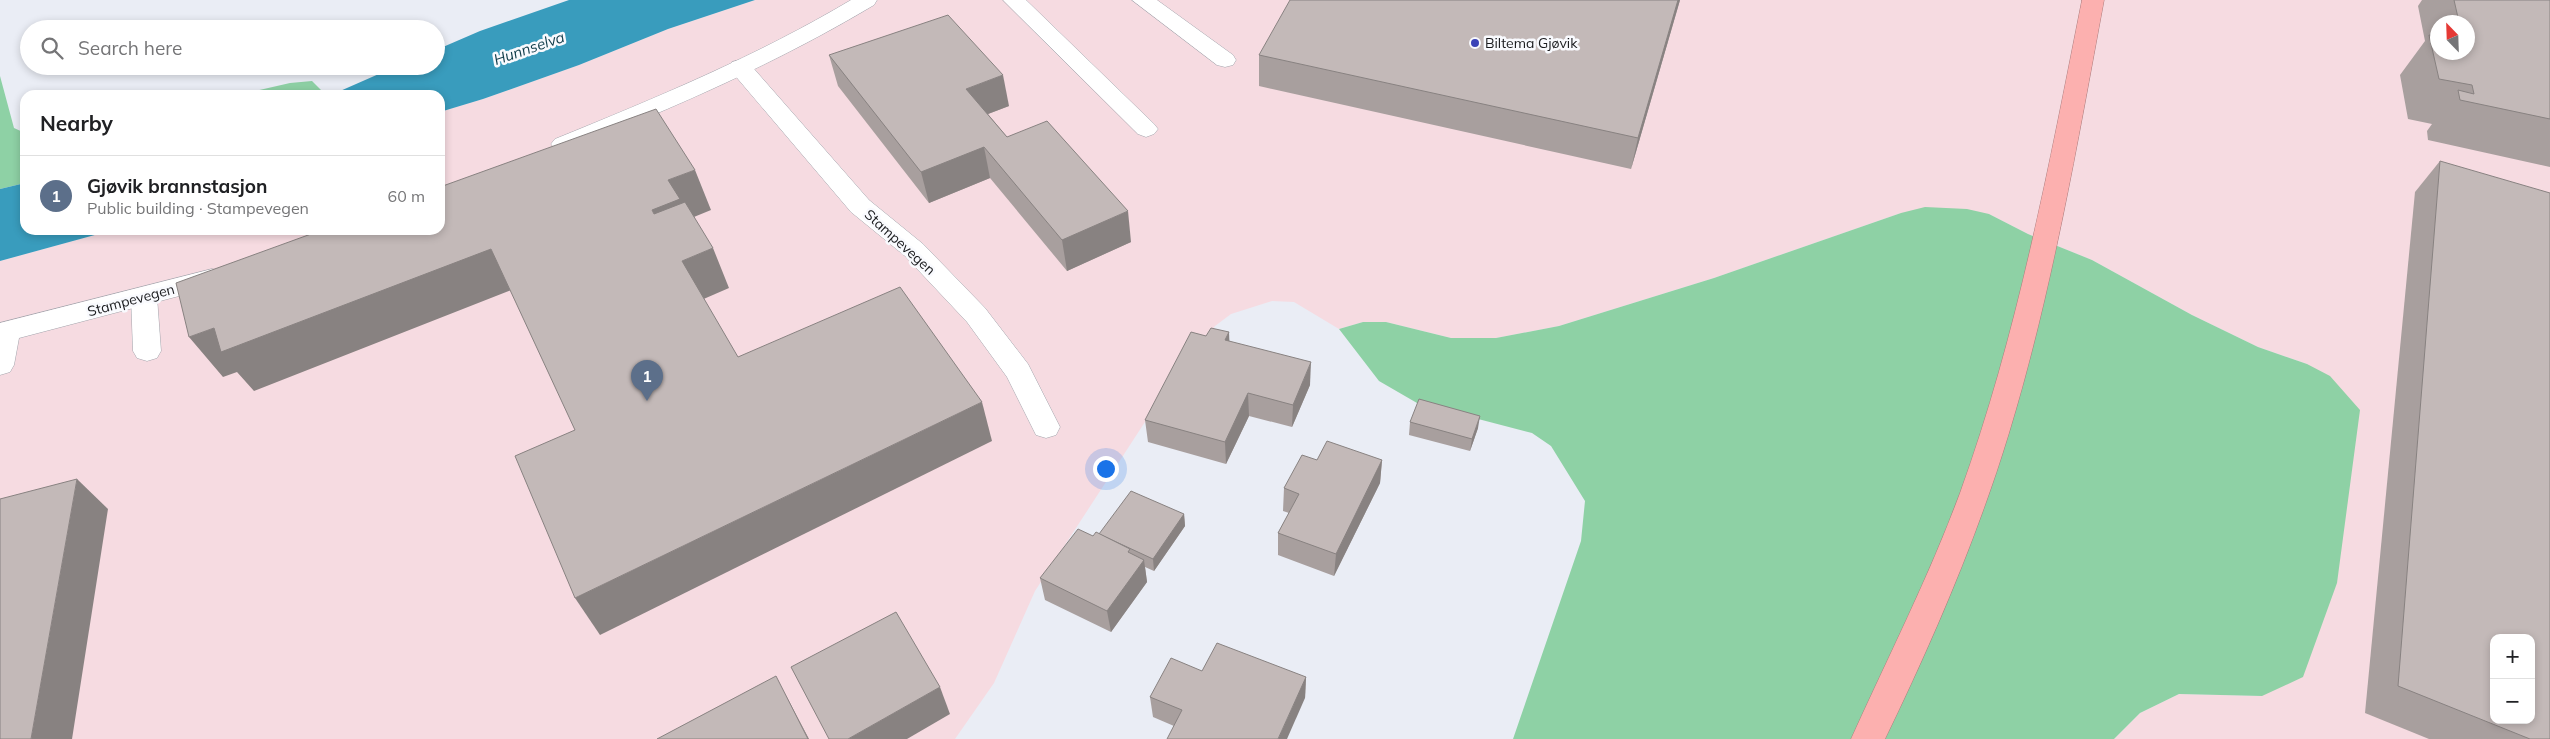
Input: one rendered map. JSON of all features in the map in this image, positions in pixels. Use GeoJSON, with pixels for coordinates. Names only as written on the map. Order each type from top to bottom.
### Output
{"type":"FeatureCollection","features":[{"type":"Feature","properties":{"kind":"highway"},"geometry":{"type":"LineString","coordinates":[[1868,739],[1903,668],[1944,572],[1975,491],[2022,337],[2044,241],[2093,0]]}},
{"type":"Feature","properties":{"kind":"street"},"geometry":{"type":"LineString","coordinates":[[539,154],[636,115],[740,67],[834,20],[866,0]]}},
{"type":"Feature","properties":{"kind":"street"},"geometry":{"type":"LineString","coordinates":[[1014,0],[1146,129]]}},
{"type":"Feature","properties":{"kind":"street"},"geometry":{"type":"LineString","coordinates":[[1143,0],[1225,60]]}},
{"type":"Feature","properties":{"kind":"street","name":"Stampevegen"},"geometry":{"type":"LineString","coordinates":[[740,67],[860,206],[914,250],[976,315],[1018,371],[1046,427]]}},
{"type":"Feature","properties":{"kind":"street","name":"Stampevegen"},"geometry":{"type":"LineString","coordinates":[[3,332],[144,298],[236,271]]}},
{"type":"Feature","properties":{"kind":"street"},"geometry":{"type":"LineString","coordinates":[[144,298],[147,351]]}},
{"type":"Feature","properties":{"kind":"street"},"geometry":{"type":"LineString","coordinates":[[0,365],[3,332]]}},
{"type":"Feature","properties":{"kind":"shaded area"},"geometry":{"type":"Polygon","coordinates":[[[755,0],[2550,0],[2550,739],[2114,739],[2140,713],[2179,694],[2262,696],[2307,364],[2258,347],[2192,315],[2092,260],[2028,234],[1989,214],[1901,213],[1714,278],[1559,326],[1496,338],[1451,338],[1386,322],[1363,322],[1339,329],[1294,302],[1272,301],[1231,314],[1215,326],[1156,405],[1035,591],[994,683],[955,739],[0,739],[0,261],[95,235],[445,235],[445,110],[579,65],[668,29],[755,0]]]}},
{"type":"Feature","properties":{"kind":"green space"},"geometry":{"type":"Polygon","coordinates":[[[0,76],[14,128],[20,131],[20,184],[0,189],[0,76]]]}},
{"type":"Feature","properties":{"kind":"green space"},"geometry":{"type":"Polygon","coordinates":[[[312,81],[321,90],[259,90],[290,83],[312,81]]]}},
{"type":"Feature","properties":{"kind":"green space"},"geometry":{"type":"Polygon","coordinates":[[[1925,207],[1967,209],[1989,214],[2028,234],[2092,260],[2192,315],[2258,347],[2307,364],[2330,376],[2360,410],[2337,583],[2303,677],[2262,696],[2179,694],[2140,713],[2114,739],[1513,739],[1581,541],[1585,501],[1551,446],[1532,433],[1417,403],[1379,381],[1339,329],[1363,322],[1386,322],[1451,338],[1496,338],[1559,326],[1714,278],[1901,213],[1925,207]]]}},
{"type":"Feature","properties":{"kind":"water","name":"Hunnselva"},"geometry":{"type":"Polygon","coordinates":[[[569,0],[755,0],[668,29],[579,65],[445,110],[445,90],[342,90],[377,75],[445,75],[445,46],[480,31],[569,0]]]}},
{"type":"Feature","properties":{"kind":"water"},"geometry":{"type":"Polygon","coordinates":[[[20,184],[20,235],[95,235],[0,261],[0,189],[20,184]]]}},
{"type":"Feature","properties":{"kind":"building","name":"Biltema Gjøvik"},"geometry":{"type":"Polygon","coordinates":[[[1290,0],[1678,0],[1638,138],[1259,55],[1290,0]]]}},
{"type":"Feature","properties":{"kind":"building"},"geometry":{"type":"Polygon","coordinates":[[[2454,0],[2550,0],[2550,119],[2460,100],[2458,90],[2474,94],[2472,85],[2439,79],[2435,60],[2475,60],[2475,15],[2457,15],[2454,0]]]}},
{"type":"Feature","properties":{"kind":"building"},"geometry":{"type":"Polygon","coordinates":[[[948,15],[1003,75],[966,89],[1007,137],[1047,121],[1128,211],[1062,240],[984,147],[921,172],[829,55],[948,15]]]}},
{"type":"Feature","properties":{"kind":"building"},"geometry":{"type":"Polygon","coordinates":[[[656,109],[695,170],[668,180],[680,199],[652,210],[654,214],[685,202],[713,248],[682,261],[738,357],[900,287],[982,402],[575,598],[515,456],[575,430],[491,249],[221,352],[214,328],[189,337],[176,283],[308,235],[445,235],[445,185],[656,109]]]}},
{"type":"Feature","properties":{"kind":"building"},"geometry":{"type":"Polygon","coordinates":[[[2440,161],[2550,193],[2550,739],[2530,739],[2493,724],[2535,724],[2535,634],[2490,634],[2490,723],[2398,686],[2440,161]]]}},
{"type":"Feature","properties":{"kind":"building"},"geometry":{"type":"Polygon","coordinates":[[[1211,328],[1229,332],[1225,340],[1311,362],[1293,405],[1248,393],[1225,442],[1145,420],[1191,332],[1206,336],[1211,328]]]}},
{"type":"Feature","properties":{"kind":"building"},"geometry":{"type":"Polygon","coordinates":[[[1419,399],[1480,416],[1472,439],[1410,422],[1419,399]]]}},
{"type":"Feature","properties":{"kind":"building"},"geometry":{"type":"Polygon","coordinates":[[[1327,441],[1382,460],[1336,554],[1278,533],[1299,494],[1284,488],[1302,455],[1317,460],[1327,441]]]}},
{"type":"Feature","properties":{"kind":"building"},"geometry":{"type":"Polygon","coordinates":[[[77,479],[31,739],[0,739],[0,499],[77,479]]]}},
{"type":"Feature","properties":{"kind":"building"},"geometry":{"type":"Polygon","coordinates":[[[1131,491],[1184,514],[1153,559],[1099,534],[1131,491]]]}},
{"type":"Feature","properties":{"kind":"building"},"geometry":{"type":"Polygon","coordinates":[[[1078,529],[1093,536],[1096,532],[1130,549],[1128,552],[1144,560],[1107,611],[1040,578],[1078,529]]]}},
{"type":"Feature","properties":{"kind":"building"},"geometry":{"type":"Polygon","coordinates":[[[896,612],[940,687],[848,739],[829,739],[791,667],[896,612]]]}},
{"type":"Feature","properties":{"kind":"building"},"geometry":{"type":"Polygon","coordinates":[[[1217,643],[1306,677],[1278,739],[1167,739],[1182,710],[1150,697],[1171,658],[1202,671],[1217,643]]]}},
{"type":"Feature","properties":{"kind":"building"},"geometry":{"type":"Polygon","coordinates":[[[776,676],[808,739],[657,739],[776,676]]]}},
{"type":"Feature","properties":{"kind":"place","name":"Biltema Gjøvik"},"geometry":{"type":"Point","coordinates":[1475,43]}},
{"type":"Feature","properties":{"kind":"place","name":"Gjøvik brannstasjon"},"geometry":{"type":"Point","coordinates":[647,401]}}]}
